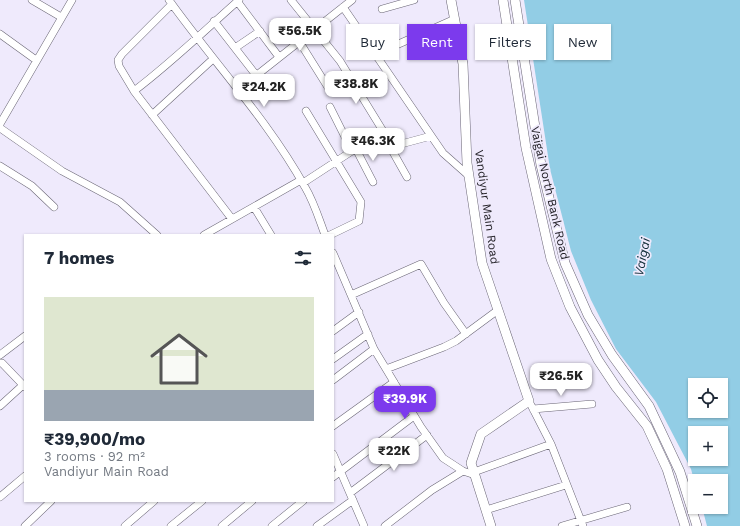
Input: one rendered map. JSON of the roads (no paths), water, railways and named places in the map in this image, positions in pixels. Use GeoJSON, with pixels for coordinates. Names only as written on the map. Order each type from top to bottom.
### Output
{"type":"FeatureCollection","features":[{"type":"Feature","properties":{"kind":"street"},"geometry":{"type":"LineString","coordinates":[[32,0],[61,17]]}},
{"type":"Feature","properties":{"kind":"street"},"geometry":{"type":"LineString","coordinates":[[0,124],[72,0]]}},
{"type":"Feature","properties":{"kind":"street"},"geometry":{"type":"LineString","coordinates":[[291,0],[316,28],[340,61],[383,131],[384,136],[407,178]]}},
{"type":"Feature","properties":{"kind":"street"},"geometry":{"type":"LineString","coordinates":[[238,90],[352,0]]}},
{"type":"Feature","properties":{"kind":"street"},"geometry":{"type":"LineString","coordinates":[[382,9],[414,0]]}},
{"type":"Feature","properties":{"kind":"street","name":"Vandiyur Main Road"},"geometry":{"type":"LineString","coordinates":[[451,0],[463,64],[467,163],[482,263],[531,405]]}},
{"type":"Feature","properties":{"kind":"street","name":"Vaigai North Bank Road"},"geometry":{"type":"LineString","coordinates":[[503,0],[526,148],[551,259],[570,307],[598,360],[616,387],[647,426],[667,469],[685,526]]}},
{"type":"Feature","properties":{"kind":"street","name":"Vaigai North Bank Road"},"geometry":{"type":"LineString","coordinates":[[515,0],[541,165],[565,263],[588,315],[612,356],[649,406],[680,472],[697,526]]}},
{"type":"Feature","properties":{"kind":"street"},"geometry":{"type":"LineString","coordinates":[[134,91],[168,65],[196,37],[238,1],[279,57]]}},
{"type":"Feature","properties":{"kind":"street"},"geometry":{"type":"LineString","coordinates":[[232,219],[134,91],[119,66],[118,60],[122,54],[171,2],[196,37],[261,120],[302,182],[325,234]]}},
{"type":"Feature","properties":{"kind":"street"},"geometry":{"type":"LineString","coordinates":[[343,7],[355,24]]}},
{"type":"Feature","properties":{"kind":"street"},"geometry":{"type":"LineString","coordinates":[[399,44],[455,19]]}},
{"type":"Feature","properties":{"kind":"street"},"geometry":{"type":"LineString","coordinates":[[214,21],[256,75]]}},
{"type":"Feature","properties":{"kind":"street"},"geometry":{"type":"LineString","coordinates":[[235,48],[260,31]]}},
{"type":"Feature","properties":{"kind":"street"},"geometry":{"type":"LineString","coordinates":[[0,34],[36,60]]}},
{"type":"Feature","properties":{"kind":"street"},"geometry":{"type":"LineString","coordinates":[[299,41],[329,89]]}},
{"type":"Feature","properties":{"kind":"street"},"geometry":{"type":"LineString","coordinates":[[152,115],[213,59]]}},
{"type":"Feature","properties":{"kind":"street"},"geometry":{"type":"LineString","coordinates":[[380,60],[443,153],[469,176]]}},
{"type":"Feature","properties":{"kind":"street"},"geometry":{"type":"LineString","coordinates":[[330,107],[373,182]]}},
{"type":"Feature","properties":{"kind":"street"},"geometry":{"type":"LineString","coordinates":[[306,111],[361,202],[359,221],[332,234]]}},
{"type":"Feature","properties":{"kind":"street"},"geometry":{"type":"LineString","coordinates":[[0,128],[62,171],[120,202],[156,234]]}},
{"type":"Feature","properties":{"kind":"street"},"geometry":{"type":"LineString","coordinates":[[218,232],[232,219],[302,182],[354,151],[380,143],[384,136]]}},
{"type":"Feature","properties":{"kind":"street"},"geometry":{"type":"LineString","coordinates":[[390,147],[431,136]]}},
{"type":"Feature","properties":{"kind":"street"},"geometry":{"type":"LineString","coordinates":[[0,166],[32,186],[54,207]]}},
{"type":"Feature","properties":{"kind":"street"},"geometry":{"type":"LineString","coordinates":[[254,207],[270,234]]}},
{"type":"Feature","properties":{"kind":"street"},"geometry":{"type":"LineString","coordinates":[[334,255],[374,349],[414,416],[443,458],[464,471],[474,474],[551,444]]}},
{"type":"Feature","properties":{"kind":"street"},"geometry":{"type":"LineString","coordinates":[[351,295],[421,264],[444,303],[466,334]]}},
{"type":"Feature","properties":{"kind":"street"},"geometry":{"type":"LineString","coordinates":[[386,369],[444,348],[466,334],[498,310]]}},
{"type":"Feature","properties":{"kind":"street"},"geometry":{"type":"LineString","coordinates":[[334,329],[359,312]]}},
{"type":"Feature","properties":{"kind":"street"},"geometry":{"type":"LineString","coordinates":[[334,357],[368,334]]}},
{"type":"Feature","properties":{"kind":"street"},"geometry":{"type":"LineString","coordinates":[[0,355],[24,337]]}},
{"type":"Feature","properties":{"kind":"street"},"geometry":{"type":"LineString","coordinates":[[334,379],[374,349]]}},
{"type":"Feature","properties":{"kind":"street"},"geometry":{"type":"LineString","coordinates":[[0,363],[2,363],[24,386],[0,406]]}},
{"type":"Feature","properties":{"kind":"street"},"geometry":{"type":"LineString","coordinates":[[334,425],[394,382]]}},
{"type":"Feature","properties":{"kind":"street"},"geometry":{"type":"LineString","coordinates":[[491,526],[471,462],[481,434],[531,405],[592,404]]}},
{"type":"Feature","properties":{"kind":"street"},"geometry":{"type":"LineString","coordinates":[[531,405],[551,444],[582,523]]}},
{"type":"Feature","properties":{"kind":"street"},"geometry":{"type":"LineString","coordinates":[[334,476],[414,416]]}},
{"type":"Feature","properties":{"kind":"street"},"geometry":{"type":"LineString","coordinates":[[350,493],[427,435]]}},
{"type":"Feature","properties":{"kind":"street"},"geometry":{"type":"LineString","coordinates":[[334,456],[364,526]]}},
{"type":"Feature","properties":{"kind":"street"},"geometry":{"type":"LineString","coordinates":[[385,526],[432,490],[464,471]]}},
{"type":"Feature","properties":{"kind":"street"},"geometry":{"type":"LineString","coordinates":[[0,497],[24,477]]}},
{"type":"Feature","properties":{"kind":"street"},"geometry":{"type":"LineString","coordinates":[[486,510],[566,485]]}},
{"type":"Feature","properties":{"kind":"street"},"geometry":{"type":"LineString","coordinates":[[317,526],[353,500]]}},
{"type":"Feature","properties":{"kind":"street"},"geometry":{"type":"LineString","coordinates":[[24,526],[50,502]]}},
{"type":"Feature","properties":{"kind":"street"},"geometry":{"type":"LineString","coordinates":[[125,526],[153,502]]}},
{"type":"Feature","properties":{"kind":"street"},"geometry":{"type":"LineString","coordinates":[[171,526],[201,502]]}},
{"type":"Feature","properties":{"kind":"street"},"geometry":{"type":"LineString","coordinates":[[222,526],[251,502]]}},
{"type":"Feature","properties":{"kind":"street"},"geometry":{"type":"LineString","coordinates":[[272,526],[302,502]]}},
{"type":"Feature","properties":{"kind":"street"},"geometry":{"type":"LineString","coordinates":[[562,526],[582,523],[627,507]]}},
{"type":"Feature","properties":{"kind":"water","name":"Vaigai"},"geometry":{"type":"Polygon","coordinates":[[[524,0],[740,0],[740,526],[707,526],[704,514],[728,514],[728,474],[692,474],[689,466],[728,466],[728,426],[688,426],[688,463],[656,402],[616,349],[591,300],[571,251],[550,169],[533,60],[546,60],[546,24],[528,24],[524,0]]]}}]}
